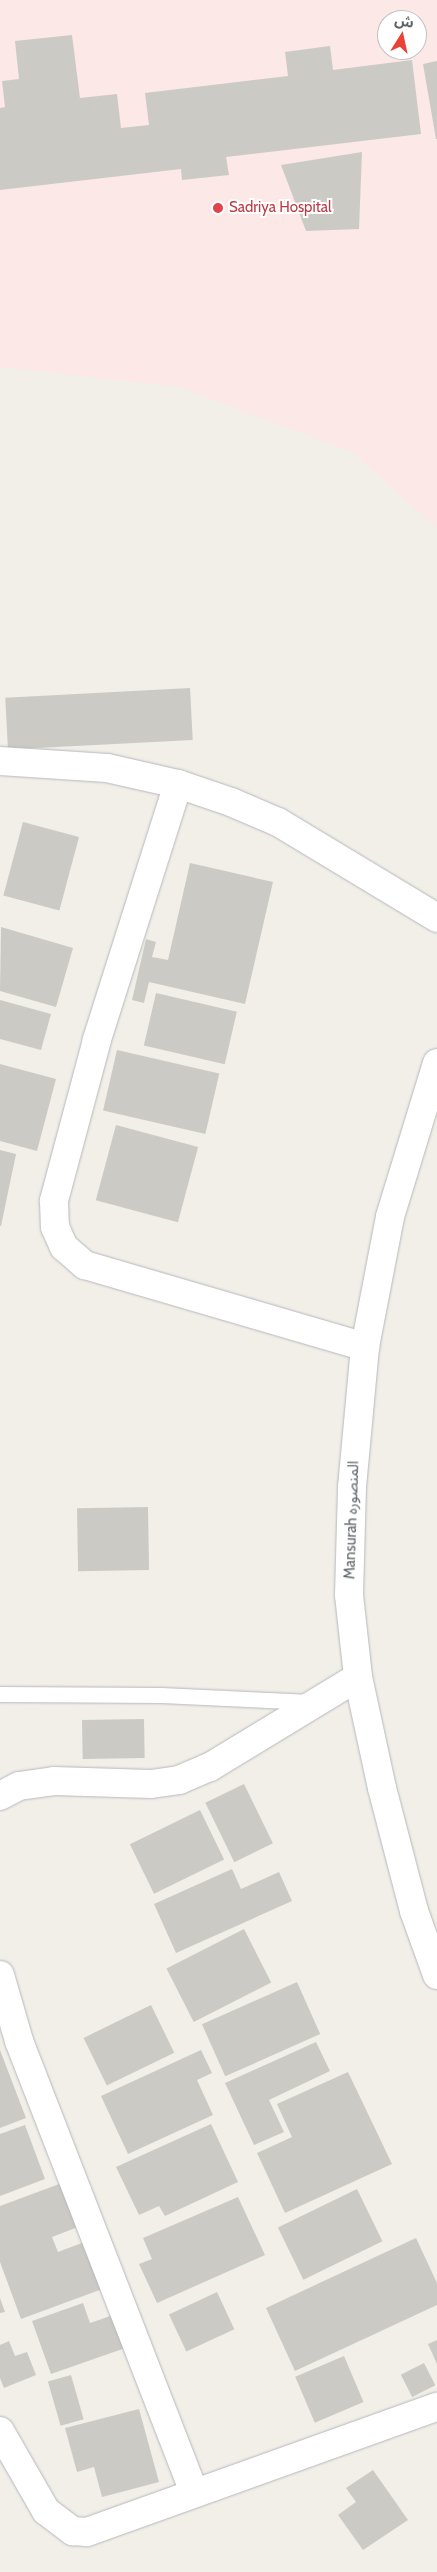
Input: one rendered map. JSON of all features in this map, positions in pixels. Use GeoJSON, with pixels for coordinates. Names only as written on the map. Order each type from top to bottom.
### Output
{"type":"FeatureCollection","features":[{"type":"Feature","properties":{"kind":"street"},"geometry":{"type":"LineString","coordinates":[[0,761],[107,768],[178,784],[278,822],[437,918]]}},
{"type":"Feature","properties":{"kind":"street"},"geometry":{"type":"LineString","coordinates":[[178,784],[97,1040],[54,1201],[55,1227],[64,1247],[85,1265],[365,1347]]}},
{"type":"Feature","properties":{"kind":"street","name":"Mansurah المنصوره"},"geometry":{"type":"LineString","coordinates":[[437,1063],[390,1217],[365,1347],[352,1486],[349,1595],[358,1676],[382,1788],[409,1892],[437,1975]]}},
{"type":"Feature","properties":{"kind":"street"},"geometry":{"type":"LineString","coordinates":[[0,1796],[19,1786],[54,1781],[151,1784],[179,1780],[210,1767],[358,1676]]}},
{"type":"Feature","properties":{"kind":"street"},"geometry":{"type":"LineString","coordinates":[[0,1975],[36,2085],[194,2492]]}},
{"type":"Feature","properties":{"kind":"street"},"geometry":{"type":"LineString","coordinates":[[0,2431],[46,2511],[73,2531],[87,2532],[194,2492],[437,2407]]}},
{"type":"Feature","properties":{"kind":"lane"},"geometry":{"type":"LineString","coordinates":[[0,1694],[161,1695],[317,1702]]}},
{"type":"Feature","properties":{"kind":"shaded area","name":"Sadriya Hospital"},"geometry":{"type":"Polygon","coordinates":[[[0,0],[437,0],[437,528],[352,452],[179,387],[0,367],[0,0]]]}},
{"type":"Feature","properties":{"kind":"building"},"geometry":{"type":"Polygon","coordinates":[[[72,35],[80,98],[117,94],[121,128],[149,125],[145,93],[288,76],[285,52],[330,46],[333,70],[412,60],[421,134],[226,157],[229,175],[182,180],[181,169],[0,190],[0,108],[5,107],[2,81],[19,79],[15,41],[72,35]]]}},
{"type":"Feature","properties":{"kind":"building"},"geometry":{"type":"Polygon","coordinates":[[[437,61],[437,139],[436,139],[423,64],[437,61]]]}},
{"type":"Feature","properties":{"kind":"building"},"geometry":{"type":"Polygon","coordinates":[[[362,152],[359,229],[306,231],[281,165],[362,152]]]}},
{"type":"Feature","properties":{"kind":"building"},"geometry":{"type":"Polygon","coordinates":[[[190,688],[193,740],[8,750],[5,698],[190,688]]]}},
{"type":"Feature","properties":{"kind":"building"},"geometry":{"type":"Polygon","coordinates":[[[23,822],[79,837],[59,910],[3,895],[23,822]]]}},
{"type":"Feature","properties":{"kind":"building"},"geometry":{"type":"Polygon","coordinates":[[[190,863],[273,882],[245,1004],[149,982],[144,1003],[132,1000],[146,939],[156,942],[152,957],[168,960],[190,863]]]}},
{"type":"Feature","properties":{"kind":"building"},"geometry":{"type":"Polygon","coordinates":[[[1,927],[73,948],[56,1007],[0,991],[1,927]]]}},
{"type":"Feature","properties":{"kind":"building"},"geometry":{"type":"Polygon","coordinates":[[[156,993],[237,1012],[225,1064],[144,1046],[156,993]]]}},
{"type":"Feature","properties":{"kind":"building"},"geometry":{"type":"Polygon","coordinates":[[[0,1000],[51,1014],[41,1050],[0,1039],[0,1000]]]}},
{"type":"Feature","properties":{"kind":"building"},"geometry":{"type":"Polygon","coordinates":[[[117,1050],[219,1074],[205,1134],[103,1110],[117,1050]]]}},
{"type":"Feature","properties":{"kind":"building"},"geometry":{"type":"Polygon","coordinates":[[[0,1064],[56,1079],[37,1151],[0,1141],[0,1064]]]}},
{"type":"Feature","properties":{"kind":"building"},"geometry":{"type":"Polygon","coordinates":[[[116,1125],[198,1147],[178,1222],[96,1200],[116,1125]]]}},
{"type":"Feature","properties":{"kind":"building"},"geometry":{"type":"Polygon","coordinates":[[[0,1150],[16,1154],[1,1226],[0,1226],[0,1150]]]}},
{"type":"Feature","properties":{"kind":"building"},"geometry":{"type":"Polygon","coordinates":[[[148,1507],[149,1570],[78,1571],[77,1508],[148,1507]]]}},
{"type":"Feature","properties":{"kind":"building"},"geometry":{"type":"Polygon","coordinates":[[[144,1719],[145,1758],[83,1759],[82,1720],[144,1719]]]}},
{"type":"Feature","properties":{"kind":"building"},"geometry":{"type":"Polygon","coordinates":[[[244,1784],[273,1843],[234,1862],[205,1803],[244,1784]]]}},
{"type":"Feature","properties":{"kind":"building"},"geometry":{"type":"Polygon","coordinates":[[[200,1810],[224,1859],[154,1894],[130,1844],[200,1810]]]}},
{"type":"Feature","properties":{"kind":"building"},"geometry":{"type":"Polygon","coordinates":[[[232,1869],[241,1889],[279,1872],[292,1901],[176,1953],[154,1904],[232,1869]]]}},
{"type":"Feature","properties":{"kind":"building"},"geometry":{"type":"Polygon","coordinates":[[[244,1929],[271,1982],[194,2022],[166,1968],[244,1929]]]}},
{"type":"Feature","properties":{"kind":"building"},"geometry":{"type":"Polygon","coordinates":[[[297,1982],[320,2034],[225,2076],[202,2024],[297,1982]]]}},
{"type":"Feature","properties":{"kind":"building"},"geometry":{"type":"Polygon","coordinates":[[[151,2005],[174,2053],[107,2086],[84,2038],[151,2005]]]}},
{"type":"Feature","properties":{"kind":"building"},"geometry":{"type":"Polygon","coordinates":[[[316,2042],[330,2071],[269,2100],[284,2132],[254,2145],[225,2083],[316,2042]]]}},
{"type":"Feature","properties":{"kind":"building"},"geometry":{"type":"Polygon","coordinates":[[[0,2050],[26,2118],[0,2128],[0,2050]]]}},
{"type":"Feature","properties":{"kind":"building"},"geometry":{"type":"Polygon","coordinates":[[[201,2050],[212,2073],[197,2080],[213,2115],[128,2154],[101,2096],[201,2050]]]}},
{"type":"Feature","properties":{"kind":"building"},"geometry":{"type":"Polygon","coordinates":[[[348,2072],[392,2164],[285,2213],[257,2153],[292,2137],[277,2104],[348,2072]]]}},
{"type":"Feature","properties":{"kind":"building"},"geometry":{"type":"Polygon","coordinates":[[[211,2124],[238,2182],[165,2216],[159,2206],[139,2215],[116,2167],[211,2124]]]}},
{"type":"Feature","properties":{"kind":"building"},"geometry":{"type":"Polygon","coordinates":[[[25,2125],[45,2179],[0,2196],[0,2134],[25,2125]]]}},
{"type":"Feature","properties":{"kind":"building"},"geometry":{"type":"Polygon","coordinates":[[[62,2183],[78,2227],[52,2237],[58,2252],[87,2241],[105,2288],[21,2319],[0,2262],[0,2206],[62,2183]]]}},
{"type":"Feature","properties":{"kind":"building"},"geometry":{"type":"Polygon","coordinates":[[[357,2189],[382,2241],[303,2280],[278,2228],[357,2189]]]}},
{"type":"Feature","properties":{"kind":"building"},"geometry":{"type":"Polygon","coordinates":[[[238,2197],[265,2255],[157,2303],[139,2264],[152,2259],[143,2238],[238,2197]]]}},
{"type":"Feature","properties":{"kind":"building"},"geometry":{"type":"Polygon","coordinates":[[[416,2238],[437,2283],[437,2305],[295,2371],[266,2308],[416,2238]]]}},
{"type":"Feature","properties":{"kind":"building"},"geometry":{"type":"Polygon","coordinates":[[[217,2292],[234,2329],[186,2352],[169,2314],[217,2292]]]}},
{"type":"Feature","properties":{"kind":"building"},"geometry":{"type":"Polygon","coordinates":[[[0,2298],[5,2312],[0,2313],[0,2298]]]}},
{"type":"Feature","properties":{"kind":"building"},"geometry":{"type":"Polygon","coordinates":[[[83,2303],[90,2323],[119,2313],[131,2346],[51,2374],[32,2321],[83,2303]]]}},
{"type":"Feature","properties":{"kind":"building"},"geometry":{"type":"Polygon","coordinates":[[[437,2340],[437,2364],[428,2344],[437,2340]]]}},
{"type":"Feature","properties":{"kind":"building"},"geometry":{"type":"Polygon","coordinates":[[[9,2341],[15,2356],[27,2352],[36,2375],[4,2388],[0,2378],[0,2345],[9,2341]]]}},
{"type":"Feature","properties":{"kind":"building"},"geometry":{"type":"Polygon","coordinates":[[[344,2356],[364,2402],[315,2423],[295,2377],[344,2356]]]}},
{"type":"Feature","properties":{"kind":"building"},"geometry":{"type":"Polygon","coordinates":[[[424,2363],[435,2385],[412,2397],[401,2375],[424,2363]]]}},
{"type":"Feature","properties":{"kind":"building"},"geometry":{"type":"Polygon","coordinates":[[[71,2375],[84,2419],[61,2426],[48,2382],[71,2375]]]}},
{"type":"Feature","properties":{"kind":"building"},"geometry":{"type":"Polygon","coordinates":[[[139,2409],[159,2482],[102,2497],[94,2467],[77,2472],[65,2428],[139,2409]]]}},
{"type":"Feature","properties":{"kind":"building"},"geometry":{"type":"Polygon","coordinates":[[[373,2470],[408,2520],[363,2550],[338,2515],[356,2502],[346,2488],[373,2470]]]}},
{"type":"Feature","properties":{"kind":"place","name":"Sadriya Hospital"},"geometry":{"type":"Point","coordinates":[218,208]}}]}
